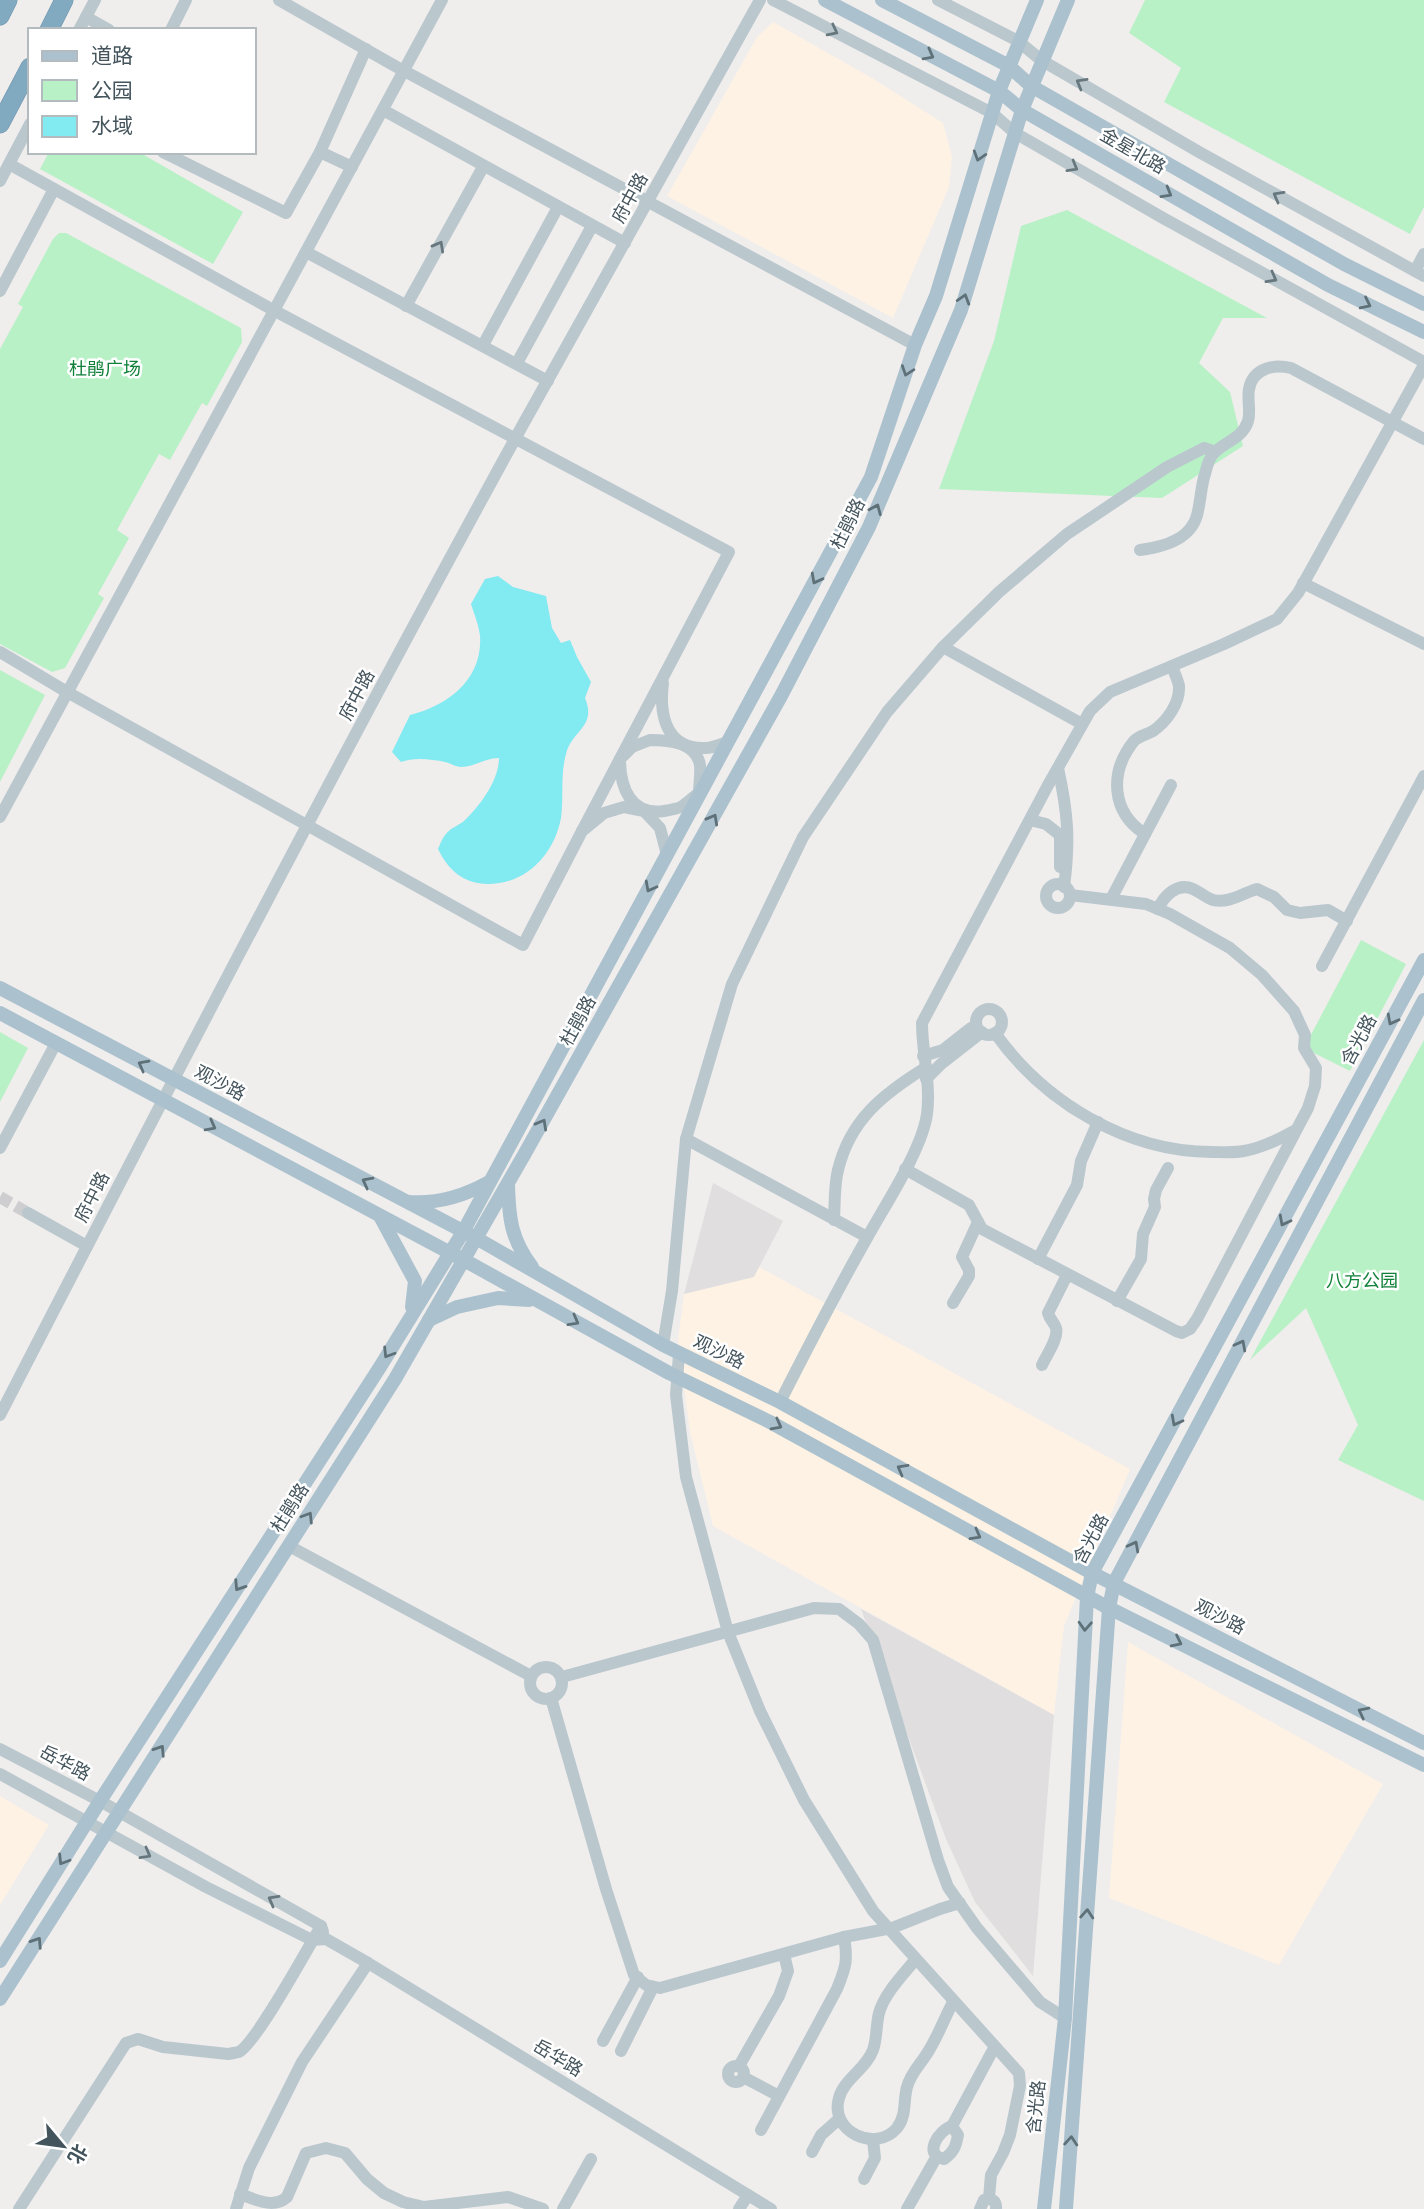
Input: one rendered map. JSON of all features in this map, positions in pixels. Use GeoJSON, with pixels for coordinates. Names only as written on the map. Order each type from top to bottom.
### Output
{"type":"FeatureCollection","features":[{"type":"Feature","properties":{"kind":"highway"},"geometry":{"type":"LineString","coordinates":[[0,16],[8,0]]}},
{"type":"Feature","properties":{"kind":"highway"},"geometry":{"type":"LineString","coordinates":[[50,28],[64,0]]}},
{"type":"Feature","properties":{"kind":"highway"},"geometry":{"type":"LineString","coordinates":[[0,124],[28,70]]}},
{"type":"Feature","properties":{"kind":"main road","name":"金星北路"},"geometry":{"type":"LineString","coordinates":[[825,0],[999,92],[1022,110],[1328,285],[1424,332]]}},
{"type":"Feature","properties":{"kind":"main road","name":"金星北路"},"geometry":{"type":"LineString","coordinates":[[882,0],[1009,66],[1031,86],[1343,264],[1424,303]]}},
{"type":"Feature","properties":{"kind":"main road","name":"杜鹃路"},"geometry":{"type":"LineString","coordinates":[[0,1999],[395,1379],[464,1261],[470,1235],[491,1181],[870,477],[915,345],[936,296],[999,92],[1037,0]]}},
{"type":"Feature","properties":{"kind":"main road","name":"杜鹃路"},"geometry":{"type":"LineString","coordinates":[[0,1961],[450,1254],[470,1235],[508,1183],[781,696],[869,527],[961,310],[1022,110],[1068,0]]}},
{"type":"Feature","properties":{"kind":"main road","name":"含光路"},"geometry":{"type":"LineString","coordinates":[[1044,2209],[1065,2018],[1087,1597],[1092,1573],[1424,960]]}},
{"type":"Feature","properties":{"kind":"main road","name":"观沙路"},"geometry":{"type":"LineString","coordinates":[[0,988],[470,1235],[679,1354],[780,1402],[1092,1573],[1424,1743]]}},
{"type":"Feature","properties":{"kind":"main road","name":"含光路"},"geometry":{"type":"LineString","coordinates":[[1066,2209],[1109,1608],[1114,1583],[1424,1000]]}},
{"type":"Feature","properties":{"kind":"main road"},"geometry":{"type":"LineString","coordinates":[[0,1013],[677,1377],[770,1422],[1087,1597],[1424,1765]]}},
{"type":"Feature","properties":{"kind":"main road"},"geometry":{"type":"LineString","coordinates":[[405,1202],[445,1200],[491,1181]]}},
{"type":"Feature","properties":{"kind":"main road"},"geometry":{"type":"LineString","coordinates":[[508,1183],[509,1216],[518,1249],[535,1272]]}},
{"type":"Feature","properties":{"kind":"main road"},"geometry":{"type":"LineString","coordinates":[[380,1216],[415,1281],[415,1301],[409,1320]]}},
{"type":"Feature","properties":{"kind":"main road"},"geometry":{"type":"LineString","coordinates":[[429,1320],[457,1307],[498,1297],[536,1300]]}},
{"type":"Feature","properties":{"kind":"street"},"geometry":{"type":"LineString","coordinates":[[80,28],[94,0]]}},
{"type":"Feature","properties":{"kind":"street"},"geometry":{"type":"LineString","coordinates":[[172,28],[186,0]]}},
{"type":"Feature","properties":{"kind":"street"},"geometry":{"type":"LineString","coordinates":[[279,0],[366,50],[915,345]]}},
{"type":"Feature","properties":{"kind":"street"},"geometry":{"type":"LineString","coordinates":[[0,817],[442,0]]}},
{"type":"Feature","properties":{"kind":"street","name":"府中路"},"geometry":{"type":"LineString","coordinates":[[0,1415],[3,1400],[87,1246],[307,825],[516,439],[760,0]]}},
{"type":"Feature","properties":{"kind":"street"},"geometry":{"type":"LineString","coordinates":[[772,0],[992,113],[1015,133],[1424,364],[1303,583],[1277,619],[1111,692],[1090,711],[922,1023],[927,1115],[914,1154],[828,1308],[780,1402]]}},
{"type":"Feature","properties":{"kind":"street"},"geometry":{"type":"LineString","coordinates":[[938,0],[1018,41],[1041,60],[1199,152],[1419,274],[1424,254]]}},
{"type":"Feature","properties":{"kind":"street"},"geometry":{"type":"LineString","coordinates":[[86,17],[105,28]]}},
{"type":"Feature","properties":{"kind":"street"},"geometry":{"type":"LineString","coordinates":[[167,154],[286,213],[320,152],[366,50]]}},
{"type":"Feature","properties":{"kind":"street"},"geometry":{"type":"LineString","coordinates":[[383,110],[625,243]]}},
{"type":"Feature","properties":{"kind":"street"},"geometry":{"type":"LineString","coordinates":[[0,181],[28,128]]}},
{"type":"Feature","properties":{"kind":"street"},"geometry":{"type":"LineString","coordinates":[[320,152],[352,167]]}},
{"type":"Feature","properties":{"kind":"street"},"geometry":{"type":"LineString","coordinates":[[0,652],[67,692],[523,945],[729,552],[275,311],[9,164]]}},
{"type":"Feature","properties":{"kind":"street"},"geometry":{"type":"LineString","coordinates":[[406,306],[483,167]]}},
{"type":"Feature","properties":{"kind":"street"},"geometry":{"type":"LineString","coordinates":[[0,291],[54,189]]}},
{"type":"Feature","properties":{"kind":"street"},"geometry":{"type":"LineString","coordinates":[[483,345],[558,207]]}},
{"type":"Feature","properties":{"kind":"street"},"geometry":{"type":"LineString","coordinates":[[517,363],[592,226]]}},
{"type":"Feature","properties":{"kind":"street"},"geometry":{"type":"LineString","coordinates":[[306,252],[548,381]]}},
{"type":"Feature","properties":{"kind":"street"},"geometry":{"type":"LineString","coordinates":[[1140,550],[1162,548],[1188,531],[1198,514],[1200,491],[1208,463],[1213,454],[1241,433],[1248,423],[1249,390],[1253,378],[1263,370],[1277,365],[1291,368],[1424,439]]}},
{"type":"Feature","properties":{"kind":"street"},"geometry":{"type":"LineString","coordinates":[[663,1345],[672,1291],[686,1139],[732,984],[803,837],[887,712],[943,647],[999,592],[1067,534],[1167,467],[1204,449],[1213,454]]}},
{"type":"Feature","properties":{"kind":"street"},"geometry":{"type":"LineString","coordinates":[[1303,583],[1424,644]]}},
{"type":"Feature","properties":{"kind":"street"},"geometry":{"type":"LineString","coordinates":[[943,647],[1082,724]]}},
{"type":"Feature","properties":{"kind":"street"},"geometry":{"type":"LineString","coordinates":[[1145,834],[1124,816],[1117,797],[1119,767],[1136,738],[1153,731],[1167,719],[1175,704],[1179,687],[1172,666]]}},
{"type":"Feature","properties":{"kind":"street"},"geometry":{"type":"LineString","coordinates":[[582,831],[604,813],[624,807],[644,811],[680,808],[699,793],[699,762],[689,747],[672,736],[662,716],[664,674]]}},
{"type":"Feature","properties":{"kind":"street"},"geometry":{"type":"LineString","coordinates":[[667,855],[660,828],[635,804],[623,786],[620,760],[632,747],[650,740],[667,740],[689,747],[708,749],[727,742]]}},
{"type":"Feature","properties":{"kind":"street"},"geometry":{"type":"LineString","coordinates":[[1058,768],[1067,814],[1069,849],[1064,889]]}},
{"type":"Feature","properties":{"kind":"street"},"geometry":{"type":"LineString","coordinates":[[1322,966],[1424,776]]}},
{"type":"Feature","properties":{"kind":"street"},"geometry":{"type":"LineString","coordinates":[[1111,899],[1171,785]]}},
{"type":"Feature","properties":{"kind":"street"},"geometry":{"type":"LineString","coordinates":[[1030,820],[1046,824],[1060,835],[1064,889]]}},
{"type":"Feature","properties":{"kind":"street"},"geometry":{"type":"LineString","coordinates":[[1158,909],[1164,897],[1178,888],[1190,887],[1213,900],[1228,900],[1257,889],[1274,897],[1287,910],[1300,913],[1328,910],[1347,921]]}},
{"type":"Feature","properties":{"kind":"street"},"geometry":{"type":"LineString","coordinates":[[905,1169],[969,1205],[982,1229],[1182,1334],[1190,1329],[1308,1108],[1315,1087],[1316,1068],[1304,1048],[1305,1035],[1294,1011],[1262,975],[1230,948],[1170,914],[1146,904],[1064,889]]}},
{"type":"Feature","properties":{"kind":"street"},"geometry":{"type":"LineString","coordinates":[[834,1220],[837,1172],[846,1144],[864,1115],[891,1090],[925,1068],[943,1050],[967,1033],[984,1030]]}},
{"type":"Feature","properties":{"kind":"street"},"geometry":{"type":"LineString","coordinates":[[925,1068],[941,1065],[984,1030]]}},
{"type":"Feature","properties":{"kind":"street"},"geometry":{"type":"LineString","coordinates":[[984,1030],[1037,1081],[1069,1106],[1140,1141],[1187,1152],[1244,1152],[1274,1142],[1294,1131]]}},
{"type":"Feature","properties":{"kind":"street"},"geometry":{"type":"LineString","coordinates":[[0,1148],[56,1042]]}},
{"type":"Feature","properties":{"kind":"street"},"geometry":{"type":"LineString","coordinates":[[1038,1259],[1077,1185],[1080,1161],[1098,1122]]}},
{"type":"Feature","properties":{"kind":"street"},"geometry":{"type":"LineString","coordinates":[[686,1139],[867,1237]]}},
{"type":"Feature","properties":{"kind":"street"},"geometry":{"type":"LineString","coordinates":[[1117,1300],[1141,1259],[1143,1234],[1155,1207],[1156,1190],[1168,1168]]}},
{"type":"Feature","properties":{"kind":"street"},"geometry":{"type":"LineString","coordinates":[[28,1213],[87,1246]]}},
{"type":"Feature","properties":{"kind":"street"},"geometry":{"type":"LineString","coordinates":[[953,1303],[969,1276],[969,1269],[962,1257],[978,1222]]}},
{"type":"Feature","properties":{"kind":"street"},"geometry":{"type":"LineString","coordinates":[[1042,1366],[1057,1334],[1048,1313],[1068,1275]]}},
{"type":"Feature","properties":{"kind":"street"},"geometry":{"type":"LineString","coordinates":[[679,1354],[676,1395],[686,1477],[728,1632],[760,1712],[804,1800],[873,1911],[1019,2073],[1020,2086],[1010,2135],[991,2175],[988,2205]]}},
{"type":"Feature","properties":{"kind":"street"},"geometry":{"type":"LineString","coordinates":[[289,1546],[531,1676]]}},
{"type":"Feature","properties":{"kind":"street"},"geometry":{"type":"LineString","coordinates":[[562,1677],[814,1608],[839,1609],[859,1624],[873,1640],[948,1887],[977,1928],[1040,2002],[1065,2018]]}},
{"type":"Feature","properties":{"kind":"street"},"geometry":{"type":"LineString","coordinates":[[545,1666],[555,1668],[562,1677],[562,1687],[556,1696],[547,1700],[536,1697],[530,1689],[531,1676],[535,1670],[545,1666]]}},
{"type":"Feature","properties":{"kind":"street"},"geometry":{"type":"LineString","coordinates":[[551,1698],[606,1889],[634,1975],[646,1985],[660,1988],[844,1937],[887,1929],[960,1903]]}},
{"type":"Feature","properties":{"kind":"street","name":"岳华路"},"geometry":{"type":"LineString","coordinates":[[0,1749],[100,1801],[321,1926]]}},
{"type":"Feature","properties":{"kind":"street"},"geometry":{"type":"LineString","coordinates":[[0,1774],[206,1887],[312,1940],[326,1939],[321,1926]]}},
{"type":"Feature","properties":{"kind":"street"},"geometry":{"type":"LineString","coordinates":[[19,2209],[126,2043],[138,2039],[163,2047],[228,2054],[239,2052],[264,2020],[321,1926]]}},
{"type":"Feature","properties":{"kind":"street"},"geometry":{"type":"LineString","coordinates":[[761,2130],[846,1967],[844,1937]]}},
{"type":"Feature","properties":{"kind":"street","name":"岳华路"},"geometry":{"type":"LineString","coordinates":[[326,1939],[771,2209]]}},
{"type":"Feature","properties":{"kind":"street"},"geometry":{"type":"LineString","coordinates":[[779,2096],[741,2071],[779,1996],[788,1971],[784,1954]]}},
{"type":"Feature","properties":{"kind":"street"},"geometry":{"type":"LineString","coordinates":[[915,1960],[897,1982],[880,2010],[873,2050],[845,2085],[839,2098],[837,2113],[841,2124],[854,2135],[873,2140],[889,2136],[900,2125],[912,2073],[926,2056],[953,2002]]}},
{"type":"Feature","properties":{"kind":"street"},"geometry":{"type":"LineString","coordinates":[[236,2209],[249,2168],[302,2062],[368,1963]]}},
{"type":"Feature","properties":{"kind":"street"},"geometry":{"type":"LineString","coordinates":[[603,2041],[638,1978]]}},
{"type":"Feature","properties":{"kind":"street"},"geometry":{"type":"LineString","coordinates":[[621,2050],[653,1987]]}},
{"type":"Feature","properties":{"kind":"street"},"geometry":{"type":"LineString","coordinates":[[907,2209],[937,2156],[933,2146],[938,2136],[944,2129],[952,2126],[994,2048]]}},
{"type":"Feature","properties":{"kind":"street"},"geometry":{"type":"LineString","coordinates":[[812,2152],[821,2135],[839,2119]]}},
{"type":"Feature","properties":{"kind":"street"},"geometry":{"type":"LineString","coordinates":[[864,2179],[875,2158],[873,2140]]}},
{"type":"Feature","properties":{"kind":"street"},"geometry":{"type":"LineString","coordinates":[[240,2194],[275,2205],[281,2202],[287,2197],[306,2153],[326,2148],[345,2153],[384,2193],[403,2202],[424,2207],[508,2197],[544,2209]]}},
{"type":"Feature","properties":{"kind":"street"},"geometry":{"type":"LineString","coordinates":[[564,2209],[590,2159]]}},
{"type":"Feature","properties":{"kind":"street"},"geometry":{"type":"LineString","coordinates":[[739,2209],[748,2194]]}},
{"type":"Feature","properties":{"kind":"shaded area"},"geometry":{"type":"Polygon","coordinates":[[[773,22],[872,78],[943,123],[952,157],[949,187],[893,318],[667,196],[757,37],[773,22]]]}},
{"type":"Feature","properties":{"kind":"shaded area"},"geometry":{"type":"Polygon","coordinates":[[[713,1183],[783,1221],[754,1277],[684,1294],[713,1183]]]}},
{"type":"Feature","properties":{"kind":"shaded area"},"geometry":{"type":"Polygon","coordinates":[[[759,1267],[1130,1469],[1064,1626],[1054,1715],[713,1526],[690,1432],[678,1340],[684,1294],[759,1267]]]}},
{"type":"Feature","properties":{"kind":"shaded area"},"geometry":{"type":"Polygon","coordinates":[[[861,1609],[1054,1715],[1033,1976],[975,1902],[946,1839],[861,1609]]]}},
{"type":"Feature","properties":{"kind":"shaded area"},"geometry":{"type":"Polygon","coordinates":[[[1128,1642],[1383,1784],[1279,1965],[1109,1898],[1128,1642]]]}},
{"type":"Feature","properties":{"kind":"shaded area"},"geometry":{"type":"Polygon","coordinates":[[[0,1796],[49,1825],[0,1905],[0,1796]]]}},
{"type":"Feature","properties":{"kind":"green space"},"geometry":{"type":"Polygon","coordinates":[[[1145,0],[1424,0],[1424,207],[1410,234],[1164,102],[1181,68],[1129,33],[1145,0]]]}},
{"type":"Feature","properties":{"kind":"green space"},"geometry":{"type":"Polygon","coordinates":[[[48,154],[144,154],[243,212],[213,264],[40,169],[48,154]]]}},
{"type":"Feature","properties":{"kind":"green space"},"geometry":{"type":"Polygon","coordinates":[[[1067,210],[1267,318],[1223,318],[1199,363],[1230,392],[1243,446],[1162,498],[939,489],[994,341],[1021,226],[1067,210]]]}},
{"type":"Feature","properties":{"kind":"green space","name":"杜鹃广场"},"geometry":{"type":"Polygon","coordinates":[[[59,233],[66,233],[241,328],[242,342],[207,406],[202,403],[170,460],[159,454],[117,530],[129,538],[98,594],[104,598],[65,668],[52,672],[0,644],[0,349],[23,307],[18,304],[53,239],[59,233]]]}},
{"type":"Feature","properties":{"kind":"green space"},"geometry":{"type":"Polygon","coordinates":[[[0,670],[45,695],[0,782],[0,670]]]}},
{"type":"Feature","properties":{"kind":"green space"},"geometry":{"type":"Polygon","coordinates":[[[1361,940],[1406,964],[1350,1071],[1304,1048],[1361,940]]]}},
{"type":"Feature","properties":{"kind":"green space"},"geometry":{"type":"Polygon","coordinates":[[[0,1032],[28,1048],[0,1102],[0,1032]]]}},
{"type":"Feature","properties":{"kind":"green space","name":"八方公园"},"geometry":{"type":"Polygon","coordinates":[[[1424,1040],[1424,1501],[1338,1460],[1358,1425],[1306,1308],[1250,1360],[1424,1040]]]}},
{"type":"Feature","properties":{"kind":"water"},"geometry":{"type":"Polygon","coordinates":[[[498,576],[513,587],[546,596],[552,628],[561,643],[570,640],[591,682],[585,698],[588,708],[586,722],[566,754],[561,818],[552,844],[545,855],[526,873],[502,883],[488,884],[471,881],[458,874],[438,849],[443,837],[464,821],[482,800],[496,775],[499,758],[461,767],[429,759],[401,762],[392,752],[410,715],[450,697],[469,678],[476,665],[480,636],[471,604],[485,579],[498,576]]]}},
{"type":"Feature","properties":{"kind":"tunnel"},"geometry":{"type":"LineString","coordinates":[[0,1197],[28,1213]]}}]}
